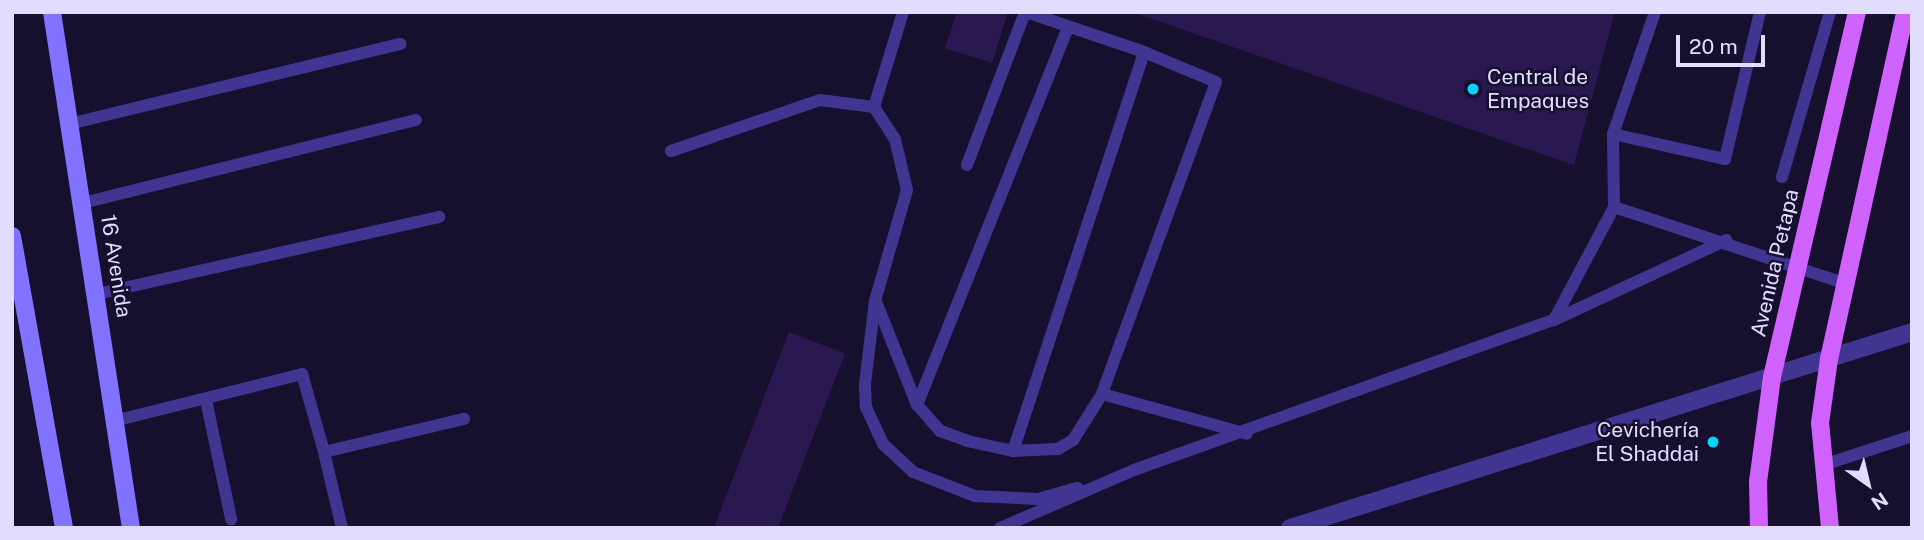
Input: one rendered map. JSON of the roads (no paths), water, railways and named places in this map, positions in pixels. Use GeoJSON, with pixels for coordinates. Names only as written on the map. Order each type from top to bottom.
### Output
{"type":"FeatureCollection","features":[{"type":"Feature","properties":{"kind":"main road","name":"16 Avenida"},"geometry":{"type":"LineString","coordinates":[[52,12],[118,420],[131,528]]}},
{"type":"Feature","properties":{"kind":"main road","name":"Avenida Petapa"},"geometry":{"type":"LineString","coordinates":[[1759,528],[1758,482],[1772,377],[1857,12]]}},
{"type":"Feature","properties":{"kind":"main road"},"geometry":{"type":"LineString","coordinates":[[1830,528],[1823,465],[1829,359],[1905,12]]}},
{"type":"Feature","properties":{"kind":"main road"},"geometry":{"type":"LineString","coordinates":[[12,236],[65,528]]}},
{"type":"Feature","properties":{"kind":"street"},"geometry":{"type":"LineString","coordinates":[[1290,528],[1912,332]]}},
{"type":"Feature","properties":{"kind":"lane"},"geometry":{"type":"LineString","coordinates":[[874,107],[903,12]]}},
{"type":"Feature","properties":{"kind":"lane"},"geometry":{"type":"LineString","coordinates":[[1554,320],[1614,207],[1613,134],[1655,12]]}},
{"type":"Feature","properties":{"kind":"lane"},"geometry":{"type":"LineString","coordinates":[[1613,134],[1725,159],[1760,12]]}},
{"type":"Feature","properties":{"kind":"lane"},"geometry":{"type":"LineString","coordinates":[[1782,177],[1830,12]]}},
{"type":"Feature","properties":{"kind":"lane"},"geometry":{"type":"LineString","coordinates":[[875,301],[917,405],[940,431],[1013,451],[1066,445],[1102,394],[1215,89],[1212,77],[1143,52],[1024,15],[967,165]]}},
{"type":"Feature","properties":{"kind":"lane"},"geometry":{"type":"LineString","coordinates":[[917,405],[1068,28]]}},
{"type":"Feature","properties":{"kind":"lane"},"geometry":{"type":"LineString","coordinates":[[69,124],[400,44]]}},
{"type":"Feature","properties":{"kind":"lane"},"geometry":{"type":"LineString","coordinates":[[1013,451],[1143,52]]}},
{"type":"Feature","properties":{"kind":"lane"},"geometry":{"type":"LineString","coordinates":[[671,151],[820,100],[874,107],[895,139],[907,190],[875,301],[866,407],[883,444],[914,472],[975,496],[1038,499],[1247,434],[1554,320],[1726,240]]}},
{"type":"Feature","properties":{"kind":"lane"},"geometry":{"type":"LineString","coordinates":[[83,203],[416,120]]}},
{"type":"Feature","properties":{"kind":"lane"},"geometry":{"type":"LineString","coordinates":[[1614,207],[1745,246],[1844,283]]}},
{"type":"Feature","properties":{"kind":"lane"},"geometry":{"type":"LineString","coordinates":[[97,294],[439,217]]}},
{"type":"Feature","properties":{"kind":"lane"},"geometry":{"type":"LineString","coordinates":[[118,420],[302,374],[342,528]]}},
{"type":"Feature","properties":{"kind":"lane"},"geometry":{"type":"LineString","coordinates":[[1102,394],[1247,434]]}},
{"type":"Feature","properties":{"kind":"lane"},"geometry":{"type":"LineString","coordinates":[[206,400],[231,519]]}},
{"type":"Feature","properties":{"kind":"lane"},"geometry":{"type":"LineString","coordinates":[[324,452],[464,419]]}},
{"type":"Feature","properties":{"kind":"lane"},"geometry":{"type":"LineString","coordinates":[[1823,465],[1912,436]]}},
{"type":"Feature","properties":{"kind":"lane"},"geometry":{"type":"LineString","coordinates":[[1000,528],[1134,471]]}},
{"type":"Feature","properties":{"kind":"place","name":"Central de Empaques"},"geometry":{"type":"Point","coordinates":[1473,89]}},
{"type":"Feature","properties":{"kind":"place","name":"Cevichería El Shaddai"},"geometry":{"type":"Point","coordinates":[1713,442]}}]}
